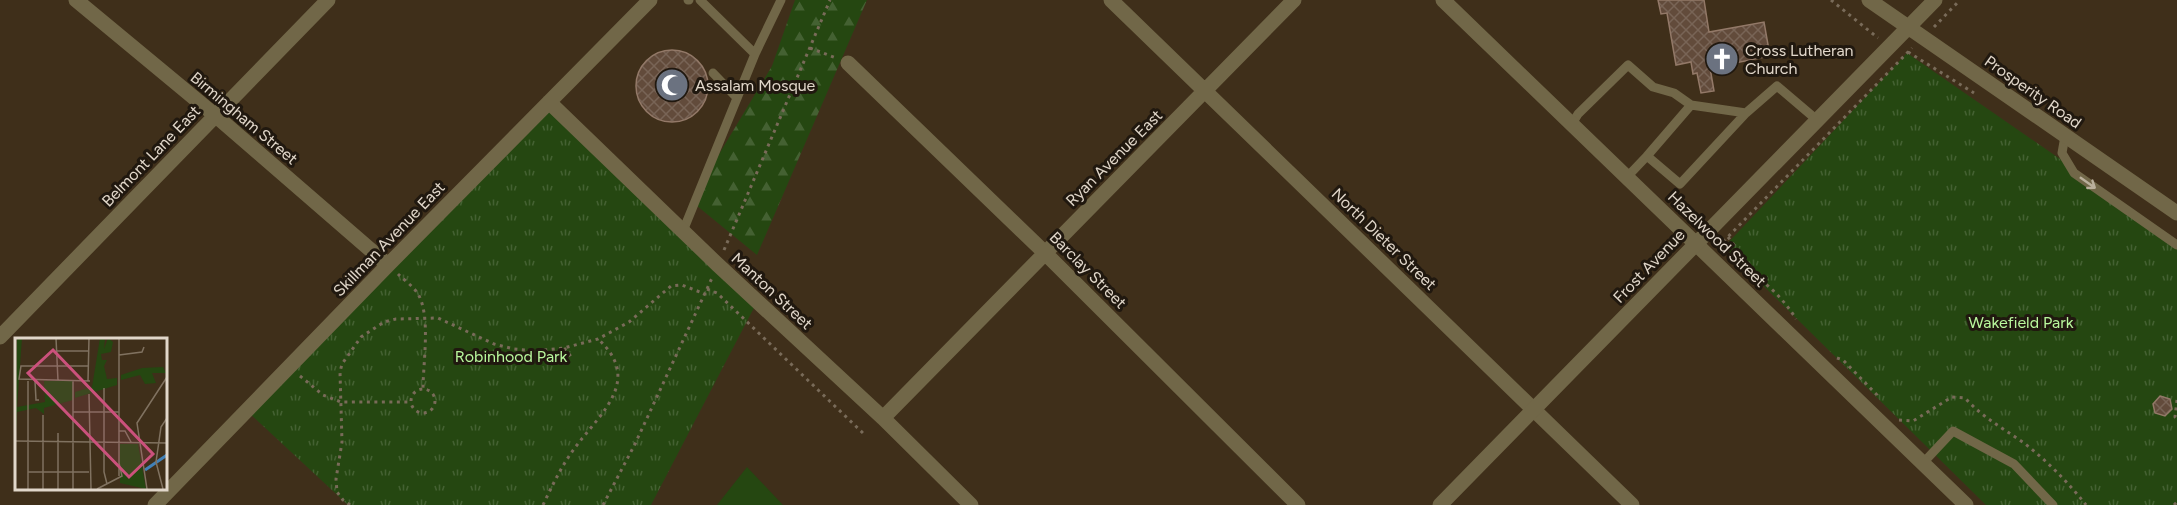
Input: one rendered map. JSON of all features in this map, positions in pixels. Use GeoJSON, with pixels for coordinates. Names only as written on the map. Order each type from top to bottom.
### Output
{"type":"FeatureCollection","features":[{"type":"Feature","properties":{"kind":"street","name":"Birmingham Street"},"geometry":{"type":"LineString","coordinates":[[76,0],[216,116],[388,265]]}},
{"type":"Feature","properties":{"kind":"street","name":"Belmont Lane East"},"geometry":{"type":"LineString","coordinates":[[0,337],[328,0]]}},
{"type":"Feature","properties":{"kind":"street","name":"Skillman Avenue East"},"geometry":{"type":"LineString","coordinates":[[155,505],[650,0]]}},
{"type":"Feature","properties":{"kind":"street","name":"North Dieter Street"},"geometry":{"type":"LineString","coordinates":[[1111,0],[1632,505]]}},
{"type":"Feature","properties":{"kind":"street","name":"Ryan Avenue East"},"geometry":{"type":"LineString","coordinates":[[883,418],[1294,0]]}},
{"type":"Feature","properties":{"kind":"street","name":"Hazelwood Street"},"geometry":{"type":"LineString","coordinates":[[1443,0],[1966,505]]}},
{"type":"Feature","properties":{"kind":"street","name":"Prosperity Road"},"geometry":{"type":"LineString","coordinates":[[1869,0],[2177,213]]}},
{"type":"Feature","properties":{"kind":"street","name":"Frost Avenue"},"geometry":{"type":"LineString","coordinates":[[1440,505],[1935,0]]}},
{"type":"Feature","properties":{"kind":"street","name":"Barclay Street"},"geometry":{"type":"LineString","coordinates":[[848,63],[1045,253],[1298,505]]}},
{"type":"Feature","properties":{"kind":"street","name":"Manton Street"},"geometry":{"type":"LineString","coordinates":[[549,102],[883,418],[971,505]]}},
{"type":"Feature","properties":{"kind":"lane"},"geometry":{"type":"LineString","coordinates":[[700,0],[755,54]]}},
{"type":"Feature","properties":{"kind":"lane"},"geometry":{"type":"LineString","coordinates":[[683,231],[755,54],[781,0]]}},
{"type":"Feature","properties":{"kind":"lane"},"geometry":{"type":"LineString","coordinates":[[1572,124],[1578,114],[1628,65],[1653,87],[1674,93],[1691,105],[1746,113]]}},
{"type":"Feature","properties":{"kind":"lane"},"geometry":{"type":"LineString","coordinates":[[713,73],[737,98]]}},
{"type":"Feature","properties":{"kind":"lane"},"geometry":{"type":"LineString","coordinates":[[1647,156],[1680,184],[1746,113],[1777,86],[1817,120]]}},
{"type":"Feature","properties":{"kind":"lane"},"geometry":{"type":"LineString","coordinates":[[1627,177],[1691,105]]}},
{"type":"Feature","properties":{"kind":"lane"},"geometry":{"type":"LineString","coordinates":[[2065,136],[2062,153],[2074,173],[2177,245]]}},
{"type":"Feature","properties":{"kind":"lane"},"geometry":{"type":"LineString","coordinates":[[1923,463],[1953,431],[2014,464],[2053,505]]}},
{"type":"Feature","properties":{"kind":"path"},"geometry":{"type":"LineString","coordinates":[[1831,0],[1874,37],[1892,43],[1976,94]]}},
{"type":"Feature","properties":{"kind":"path"},"geometry":{"type":"LineString","coordinates":[[810,48],[848,63]]}},
{"type":"Feature","properties":{"kind":"path"},"geometry":{"type":"LineString","coordinates":[[1715,224],[1734,245],[1738,263],[1744,270],[1758,277],[1792,311],[1798,322]]}},
{"type":"Feature","properties":{"kind":"path"},"geometry":{"type":"LineString","coordinates":[[388,265],[418,294],[424,317],[423,389]]}},
{"type":"Feature","properties":{"kind":"path"},"geometry":{"type":"LineString","coordinates":[[350,505],[337,492],[336,479],[342,442],[340,372],[342,364],[361,337],[384,322],[396,319],[438,318],[473,336],[514,349],[535,351],[564,348],[598,339],[629,322],[671,286],[682,285],[705,294]]}},
{"type":"Feature","properties":{"kind":"path"},"geometry":{"type":"LineString","coordinates":[[707,289],[717,293],[865,435]]}},
{"type":"Feature","properties":{"kind":"path"},"geometry":{"type":"LineString","coordinates":[[543,505],[565,461],[609,407],[616,391],[616,366],[606,346],[598,339]]}},
{"type":"Feature","properties":{"kind":"path"},"geometry":{"type":"LineString","coordinates":[[564,348],[573,359]]}},
{"type":"Feature","properties":{"kind":"path"},"geometry":{"type":"LineString","coordinates":[[1829,356],[1844,360],[1876,394],[1880,404]]}},
{"type":"Feature","properties":{"kind":"path"},"geometry":{"type":"LineString","coordinates":[[289,367],[323,395],[341,402],[411,402]]}},
{"type":"Feature","properties":{"kind":"path"},"geometry":{"type":"LineString","coordinates":[[423,389],[432,393],[435,398],[433,408],[428,412],[416,412],[411,402],[412,395],[417,390],[423,389]]}},
{"type":"Feature","properties":{"kind":"path"},"geometry":{"type":"LineString","coordinates":[[1893,420],[1913,421],[1952,397],[1965,398],[1979,414],[2024,444],[2068,482],[2086,505]]}},
{"type":"Feature","properties":{"kind":"path"},"geometry":{"type":"LineString","coordinates":[[2177,400],[2175,417],[2177,419]]}},
{"type":"Feature","properties":{"kind":"path"},"geometry":{"type":"LineString","coordinates":[[2174,505],[2177,502]]}},
{"type":"Feature","properties":{"kind":"green space"},"geometry":{"type":"Polygon","coordinates":[[[795,0],[867,0],[757,255],[691,201],[772,66],[795,0]]]}},
{"type":"Feature","properties":{"kind":"green space","name":"Wakefield Park"},"geometry":{"type":"Polygon","coordinates":[[[1907,53],[2177,240],[2177,505],[1986,505],[1724,247],[1907,53]]]}},
{"type":"Feature","properties":{"kind":"green space","name":"Robinhood Park"},"geometry":{"type":"Polygon","coordinates":[[[549,102],[757,302],[651,505],[348,505],[247,411],[549,102]]]}},
{"type":"Feature","properties":{"kind":"green space"},"geometry":{"type":"Polygon","coordinates":[[[747,467],[783,505],[717,505],[747,467]]]}},
{"type":"Feature","properties":{"kind":"building"},"geometry":{"type":"Polygon","coordinates":[[[1658,0],[1704,0],[1709,32],[1764,22],[1770,56],[1710,68],[1714,91],[1701,93],[1697,73],[1693,74],[1691,62],[1676,65],[1667,13],[1661,14],[1658,0]]]}},
{"type":"Feature","properties":{"kind":"building","name":"Assalam Mosque"},"geometry":{"type":"Polygon","coordinates":[[[672,50],[692,56],[702,66],[708,86],[702,106],[692,116],[672,122],[652,116],[642,106],[636,86],[642,66],[652,56],[672,50]]]}},
{"type":"Feature","properties":{"kind":"building"},"geometry":{"type":"Polygon","coordinates":[[[2160,396],[2170,399],[2172,409],[2165,416],[2155,413],[2153,404],[2160,396]]]}},
{"type":"Feature","properties":{"kind":"place","name":"Cross Lutheran Church"},"geometry":{"type":"Point","coordinates":[1722,59]}},
{"type":"Feature","properties":{"kind":"place","name":"Assalam Mosque"},"geometry":{"type":"Point","coordinates":[672,85]}}]}
